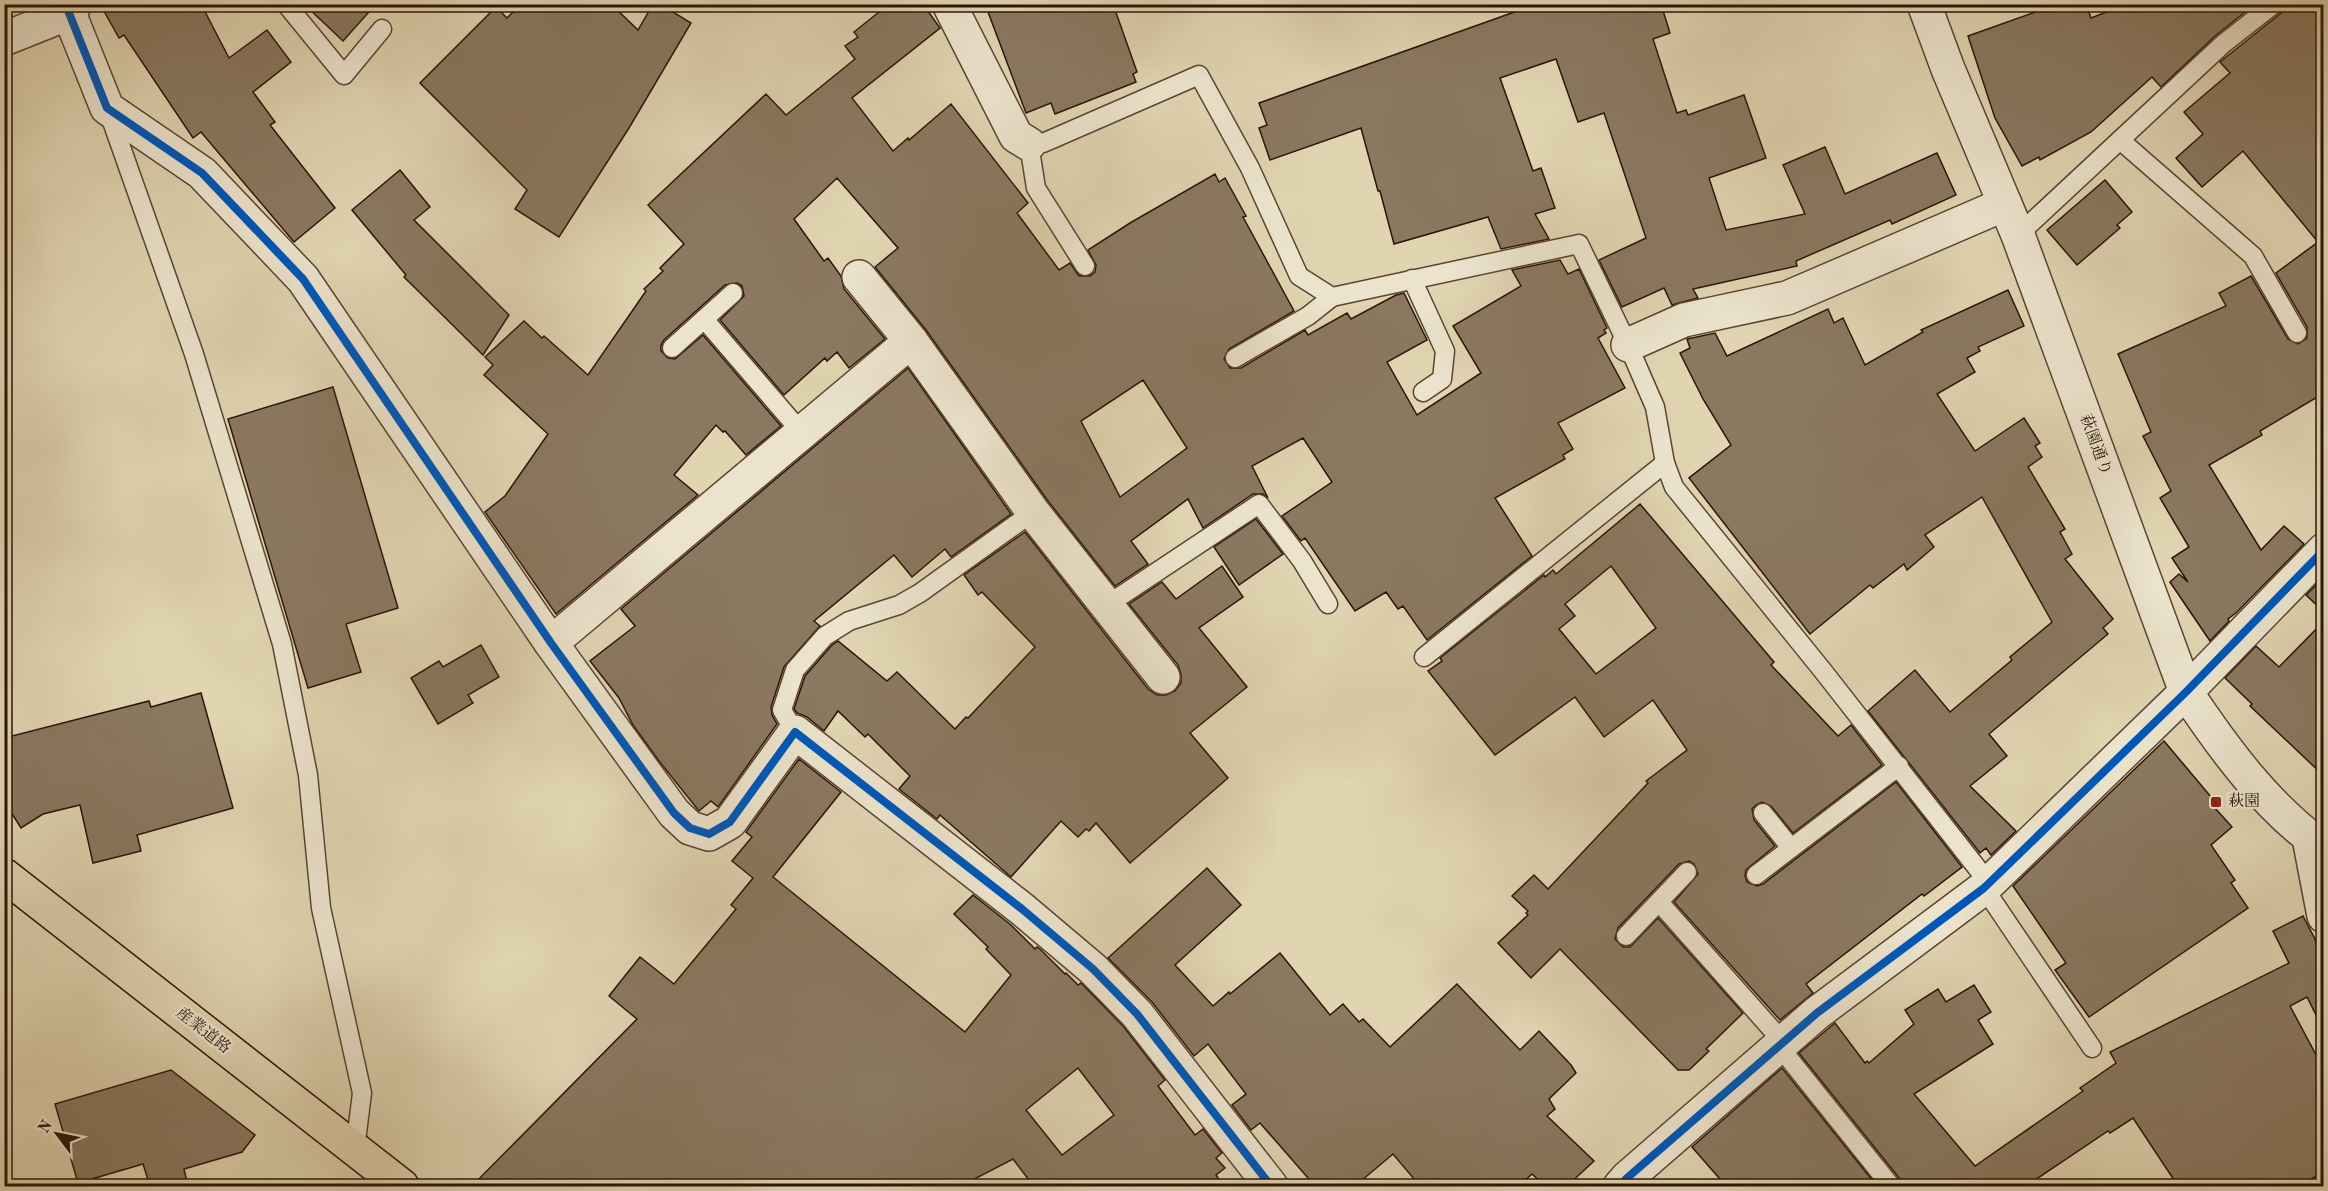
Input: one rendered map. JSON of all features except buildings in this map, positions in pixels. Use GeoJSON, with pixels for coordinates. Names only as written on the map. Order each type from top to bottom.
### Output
{"type":"FeatureCollection","features":[{"type":"Feature","properties":{"kind":"main road","name":"産業道路"},"geometry":{"type":"LineString","coordinates":[[4,875],[402,1186]]}},
{"type":"Feature","properties":{"kind":"street"},"geometry":{"type":"LineString","coordinates":[[949,4],[1016,136],[1029,144]]}},
{"type":"Feature","properties":{"kind":"street","name":"萩園通り"},"geometry":{"type":"LineString","coordinates":[[1924,4],[1948,69],[2018,235],[2186,692],[2220,744],[2264,795],[2316,843]]}},
{"type":"Feature","properties":{"kind":"street"},"geometry":{"type":"LineString","coordinates":[[4,39],[72,8],[107,108],[202,173],[303,279],[551,643],[674,813],[690,828],[709,834],[730,822],[795,732],[1022,909],[1093,969],[1137,1014],[1271,1186]]}},
{"type":"Feature","properties":{"kind":"street"},"geometry":{"type":"LineString","coordinates":[[1628,345],[1684,320],[1787,298],[2005,204]]}},
{"type":"Feature","properties":{"kind":"street"},"geometry":{"type":"LineString","coordinates":[[859,277],[910,341],[1033,512],[1162,677]]}},
{"type":"Feature","properties":{"kind":"street"},"geometry":{"type":"LineString","coordinates":[[551,643],[910,341]]}},
{"type":"Feature","properties":{"kind":"street"},"geometry":{"type":"LineString","coordinates":[[1620,1186],[1626,1178],[1817,1014],[1984,888],[2186,692],[2324,550]]}},
{"type":"Feature","properties":{"kind":"street"},"geometry":{"type":"LineString","coordinates":[[2316,843],[2324,916]]}},
{"type":"Feature","properties":{"kind":"lane"},"geometry":{"type":"LineString","coordinates":[[286,4],[344,75],[382,29]]}},
{"type":"Feature","properties":{"kind":"lane"},"geometry":{"type":"LineString","coordinates":[[2018,235],[2223,44],[2274,4]]}},
{"type":"Feature","properties":{"kind":"lane"},"geometry":{"type":"LineString","coordinates":[[1085,266],[1036,188],[1029,144],[1042,143],[1199,75],[1250,168],[1299,276],[1332,297]]}},
{"type":"Feature","properties":{"kind":"lane"},"geometry":{"type":"LineString","coordinates":[[107,108],[194,354],[282,644],[308,775],[321,908],[362,1093],[354,1149]]}},
{"type":"Feature","properties":{"kind":"lane"},"geometry":{"type":"LineString","coordinates":[[2120,140],[2253,256],[2297,333]]}},
{"type":"Feature","properties":{"kind":"lane"},"geometry":{"type":"LineString","coordinates":[[1235,358],[1308,316],[1332,297],[1579,244],[1655,407],[1665,463],[1674,487],[1899,766],[1981,873],[1984,888],[2092,1048]]}},
{"type":"Feature","properties":{"kind":"lane"},"geometry":{"type":"LineString","coordinates":[[1412,279],[1445,351],[1442,379],[1423,392]]}},
{"type":"Feature","properties":{"kind":"lane"},"geometry":{"type":"LineString","coordinates":[[672,348],[733,292]]}},
{"type":"Feature","properties":{"kind":"lane"},"geometry":{"type":"LineString","coordinates":[[704,320],[802,433]]}},
{"type":"Feature","properties":{"kind":"lane"},"geometry":{"type":"LineString","coordinates":[[1424,657],[1665,463]]}},
{"type":"Feature","properties":{"kind":"lane"},"geometry":{"type":"LineString","coordinates":[[1107,605],[1259,504],[1302,561],[1328,604]]}},
{"type":"Feature","properties":{"kind":"lane"},"geometry":{"type":"LineString","coordinates":[[795,732],[783,710],[795,670],[825,636],[849,621],[899,605],[920,593],[1033,512]]}},
{"type":"Feature","properties":{"kind":"lane"},"geometry":{"type":"LineString","coordinates":[[1756,875],[1899,766]]}},
{"type":"Feature","properties":{"kind":"lane"},"geometry":{"type":"LineString","coordinates":[[1763,813],[1791,848]]}},
{"type":"Feature","properties":{"kind":"lane"},"geometry":{"type":"LineString","coordinates":[[1626,936],[1688,872]]}},
{"type":"Feature","properties":{"kind":"lane"},"geometry":{"type":"LineString","coordinates":[[1659,902],[1781,1045],[1891,1186]]}},
{"type":"Feature","properties":{"kind":"cycle path"},"geometry":{"type":"LineString","coordinates":[[69,13],[107,108],[202,173],[303,279],[551,643],[674,813],[690,828],[709,834],[730,822],[795,732],[1022,909],[1093,969],[1137,1014],[1271,1186]]}},
{"type":"Feature","properties":{"kind":"cycle path"},"geometry":{"type":"LineString","coordinates":[[1620,1186],[1817,1013],[1984,888],[2186,692],[2324,550]]}},
{"type":"Feature","properties":{"kind":"place","name":"萩園"},"geometry":{"type":"Point","coordinates":[2216,802]}}]}
